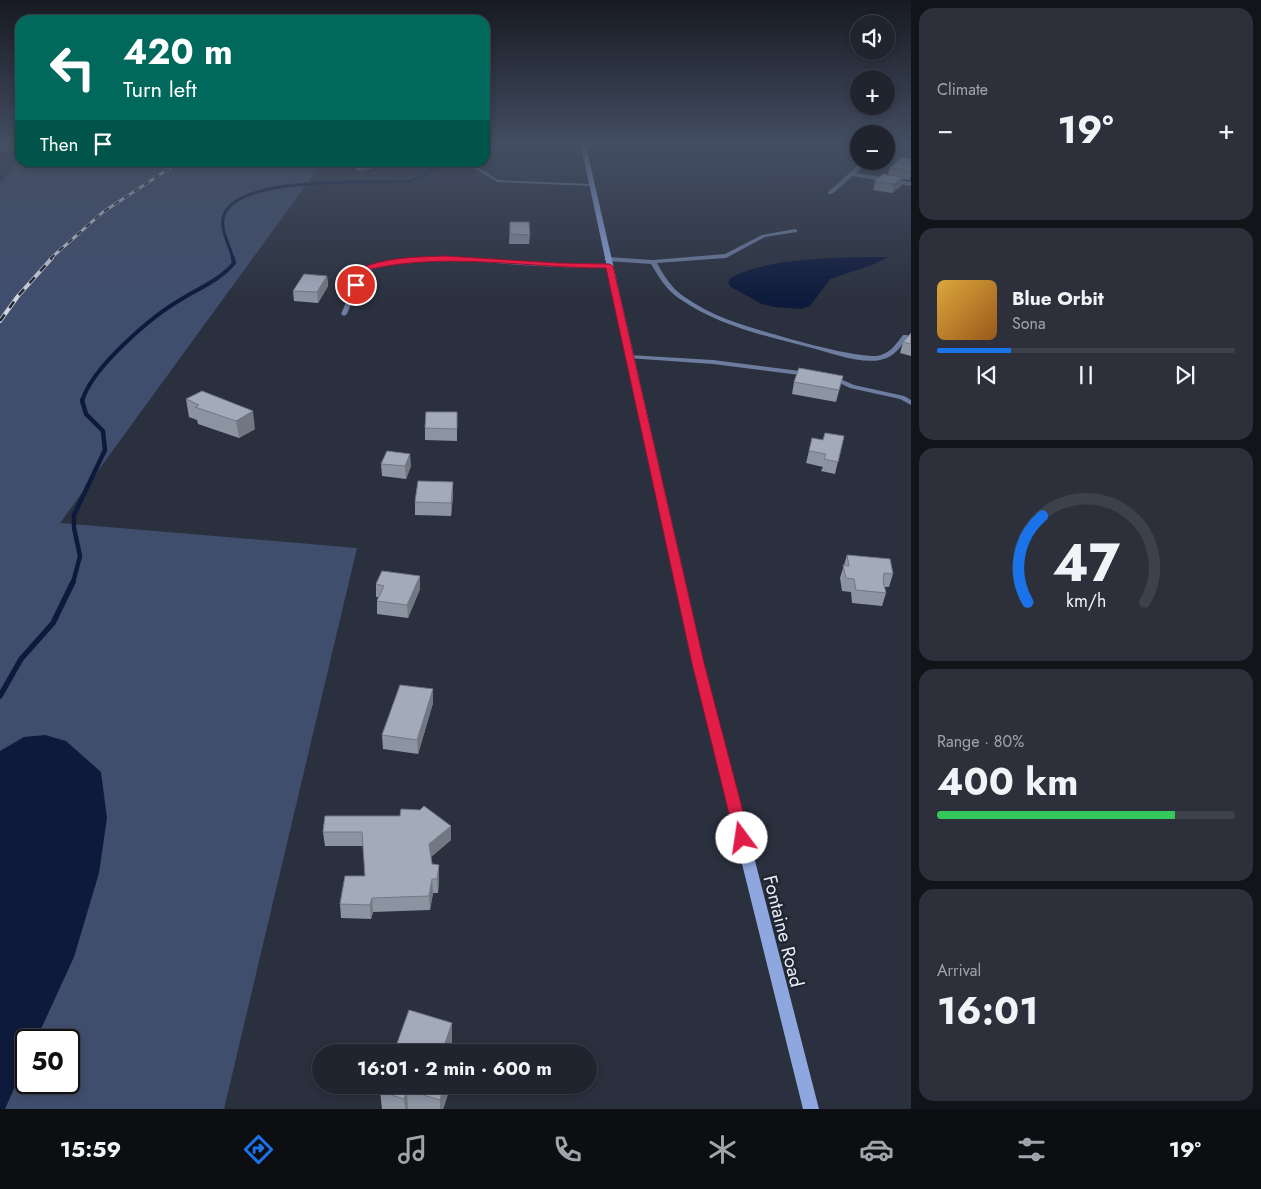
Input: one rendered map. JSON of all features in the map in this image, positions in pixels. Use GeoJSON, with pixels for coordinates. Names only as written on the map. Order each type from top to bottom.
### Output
{"type":"FeatureCollection","features":[{"type":"Feature","properties":{"kind":"main road","name":"Fontaine Road"},"geometry":{"type":"LineString","coordinates":[[595,198],[698,663],[811,1109]]}},
{"type":"Feature","properties":{"kind":"lane"},"geometry":{"type":"LineString","coordinates":[[344,314],[362,271],[393,262],[446,258],[542,265],[653,262],[726,256],[764,236],[795,231]]}},
{"type":"Feature","properties":{"kind":"lane"},"geometry":{"type":"LineString","coordinates":[[653,262],[655,270],[666,286],[685,300],[717,318],[777,337],[835,352],[879,358],[895,350],[905,336]]}},
{"type":"Feature","properties":{"kind":"lane"},"geometry":{"type":"LineString","coordinates":[[629,357],[714,362],[812,374]]}},
{"type":"Feature","properties":{"kind":"lane"},"geometry":{"type":"LineString","coordinates":[[821,375],[833,378],[852,387],[902,397],[911,403]]}},
{"type":"Feature","properties":{"kind":"shaded area"},"geometry":{"type":"Polygon","coordinates":[[[0,198],[297,198],[60,523],[357,548],[224,1109],[0,1109],[0,198]]]}},
{"type":"Feature","properties":{"kind":"shaded area"},"geometry":{"type":"Polygon","coordinates":[[[889,257],[872,265],[830,279],[810,306],[802,309],[762,304],[731,287],[728,283],[731,278],[746,271],[785,262],[830,258],[889,257]]]}},
{"type":"Feature","properties":{"kind":"shaded area"},"geometry":{"type":"Polygon","coordinates":[[[45,735],[66,741],[101,772],[107,818],[99,873],[74,957],[41,1029],[15,1029],[15,1087],[5,1109],[0,1109],[0,751],[24,737],[45,735]]]}},
{"type":"Feature","properties":{"kind":"building"},"geometry":{"type":"Polygon","coordinates":[[[510,222],[529,222],[530,235],[510,234],[510,222]]]}},
{"type":"Feature","properties":{"kind":"building"},"geometry":{"type":"Polygon","coordinates":[[[304,274],[327,276],[317,292],[293,291],[304,274]]]}},
{"type":"Feature","properties":{"kind":"building"},"geometry":{"type":"Polygon","coordinates":[[[911,333],[911,344],[903,342],[911,333]]]}},
{"type":"Feature","properties":{"kind":"building"},"geometry":{"type":"Polygon","coordinates":[[[799,368],[843,376],[839,390],[794,382],[799,368]]]}},
{"type":"Feature","properties":{"kind":"building"},"geometry":{"type":"Polygon","coordinates":[[[202,391],[253,411],[236,421],[195,407],[199,405],[186,399],[202,391]]]}},
{"type":"Feature","properties":{"kind":"building"},"geometry":{"type":"Polygon","coordinates":[[[426,412],[457,412],[457,429],[425,428],[426,412]]]}},
{"type":"Feature","properties":{"kind":"building"},"geometry":{"type":"Polygon","coordinates":[[[825,433],[844,436],[838,462],[824,459],[826,454],[809,451],[812,438],[823,440],[825,433]]]}},
{"type":"Feature","properties":{"kind":"building"},"geometry":{"type":"Polygon","coordinates":[[[387,451],[410,454],[405,466],[381,464],[387,451]]]}},
{"type":"Feature","properties":{"kind":"building"},"geometry":{"type":"Polygon","coordinates":[[[418,481],[453,482],[451,503],[415,502],[418,481]]]}},
{"type":"Feature","properties":{"kind":"building"},"geometry":{"type":"Polygon","coordinates":[[[847,555],[890,559],[893,574],[884,573],[883,582],[886,593],[856,590],[854,579],[846,578],[843,565],[849,566],[847,555]]]}},
{"type":"Feature","properties":{"kind":"building"},"geometry":{"type":"Polygon","coordinates":[[[382,571],[420,576],[407,605],[377,601],[384,586],[376,584],[382,571]]]}},
{"type":"Feature","properties":{"kind":"building"},"geometry":{"type":"Polygon","coordinates":[[[400,685],[433,689],[417,740],[382,735],[400,685]]]}},
{"type":"Feature","properties":{"kind":"building"},"geometry":{"type":"Polygon","coordinates":[[[424,806],[451,826],[429,844],[432,864],[439,865],[437,879],[432,879],[429,896],[372,898],[370,905],[340,904],[345,876],[365,876],[362,832],[323,832],[325,816],[400,816],[401,809],[420,810],[424,806]]]}},
{"type":"Feature","properties":{"kind":"building"},"geometry":{"type":"Polygon","coordinates":[[[409,1010],[452,1023],[445,1044],[397,1044],[409,1010]]]}},
{"type":"Feature","properties":{"kind":"building"},"geometry":{"type":"Polygon","coordinates":[[[389,1094],[406,1094],[404,1099],[389,1094]]]}},
{"type":"Feature","properties":{"kind":"building"},"geometry":{"type":"Polygon","coordinates":[[[420,1094],[442,1094],[440,1100],[420,1094]]]}},
{"type":"Feature","properties":{"kind":"waterway"},"geometry":{"type":"LineString","coordinates":[[233,259],[224,231],[223,220],[224,215],[235,202],[244,198]]}},
{"type":"Feature","properties":{"kind":"waterway"},"geometry":{"type":"LineString","coordinates":[[82,401],[87,389],[97,375],[123,345],[168,308],[222,275],[234,263],[233,258]]}},
{"type":"Feature","properties":{"kind":"waterway"},"geometry":{"type":"LineString","coordinates":[[73,583],[80,556],[74,528],[74,515],[105,450],[103,431],[86,414],[82,401]]}},
{"type":"Feature","properties":{"kind":"waterway"},"geometry":{"type":"LineString","coordinates":[[0,696],[21,659],[53,623],[73,582]]}},
{"type":"Feature","properties":{"kind":"railway"},"geometry":{"type":"LineString","coordinates":[[50,259],[103,212],[125,198]]}},
{"type":"Feature","properties":{"kind":"railway"},"geometry":{"type":"LineString","coordinates":[[0,321],[18,296],[52,258]]}},
{"type":"Feature","properties":{"kind":"route"},"geometry":{"type":"LineString","coordinates":[[356,285],[362,271],[369,268],[393,262],[424,259],[446,258],[558,266],[609,266],[698,663],[742,838]]}}]}
